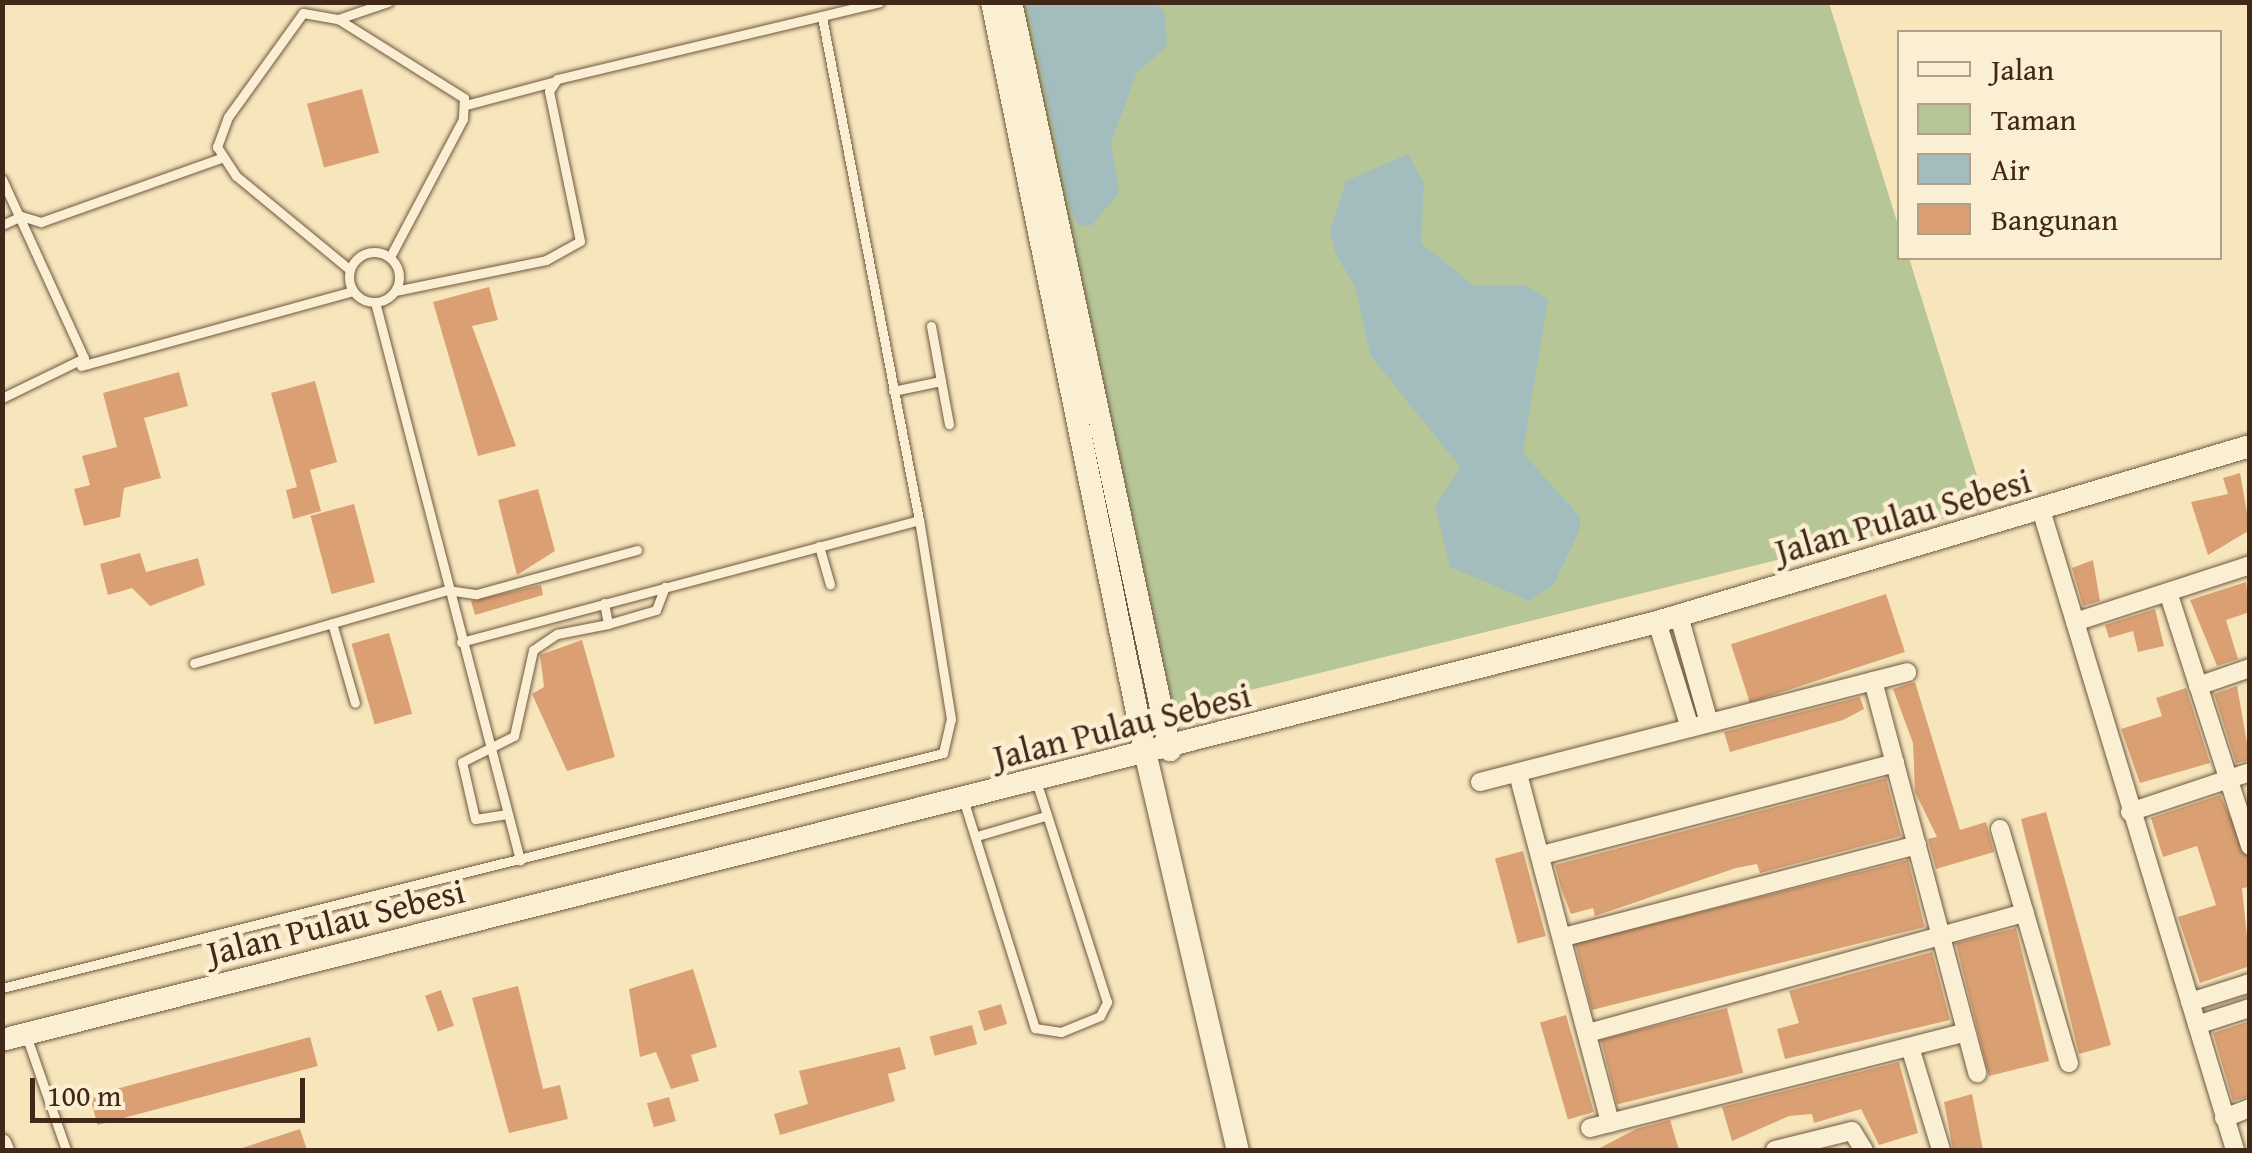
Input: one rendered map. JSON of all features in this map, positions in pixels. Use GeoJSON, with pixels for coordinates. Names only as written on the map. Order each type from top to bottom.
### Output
{"type":"FeatureCollection","features":[{"type":"Feature","properties":{"kind":"street"},"geometry":{"type":"LineString","coordinates":[[992,2],[1146,756],[1238,1150]]}},
{"type":"Feature","properties":{"kind":"street"},"geometry":{"type":"LineString","coordinates":[[1011,2],[1170,750]]}},
{"type":"Feature","properties":{"kind":"street","name":"Jalan Pulau Sebesi"},"geometry":{"type":"LineString","coordinates":[[14,1037],[1037,784],[1668,619],[2042,513],[2250,446]]}},
{"type":"Feature","properties":{"kind":"street"},"geometry":{"type":"LineString","coordinates":[[2042,513],[2235,1150]]}},
{"type":"Feature","properties":{"kind":"street"},"geometry":{"type":"LineString","coordinates":[[2075,622],[2250,564]]}},
{"type":"Feature","properties":{"kind":"street"},"geometry":{"type":"LineString","coordinates":[[2168,592],[2250,846]]}},
{"type":"Feature","properties":{"kind":"street"},"geometry":{"type":"LineString","coordinates":[[1668,619],[1710,723]]}},
{"type":"Feature","properties":{"kind":"street"},"geometry":{"type":"LineString","coordinates":[[1668,619],[1690,728]]}},
{"type":"Feature","properties":{"kind":"street"},"geometry":{"type":"LineString","coordinates":[[2198,686],[2250,668]]}},
{"type":"Feature","properties":{"kind":"street"},"geometry":{"type":"LineString","coordinates":[[1480,782],[1907,672]]}},
{"type":"Feature","properties":{"kind":"street"},"geometry":{"type":"LineString","coordinates":[[1873,681],[1977,1072]]}},
{"type":"Feature","properties":{"kind":"street"},"geometry":{"type":"LineString","coordinates":[[1542,855],[1894,762]]}},
{"type":"Feature","properties":{"kind":"street"},"geometry":{"type":"LineString","coordinates":[[2130,812],[2250,772]]}},
{"type":"Feature","properties":{"kind":"street"},"geometry":{"type":"LineString","coordinates":[[1518,774],[1610,1122]]}},
{"type":"Feature","properties":{"kind":"street"},"geometry":{"type":"LineString","coordinates":[[2000,829],[2069,1063]]}},
{"type":"Feature","properties":{"kind":"street"},"geometry":{"type":"LineString","coordinates":[[1564,937],[1917,845]]}},
{"type":"Feature","properties":{"kind":"street"},"geometry":{"type":"LineString","coordinates":[[1588,1032],[2025,913]]}},
{"type":"Feature","properties":{"kind":"street"},"geometry":{"type":"LineString","coordinates":[[2190,1002],[2250,983]]}},
{"type":"Feature","properties":{"kind":"street"},"geometry":{"type":"LineString","coordinates":[[2197,1025],[2250,1008]]}},
{"type":"Feature","properties":{"kind":"street"},"geometry":{"type":"LineString","coordinates":[[1590,1128],[1966,1032]]}},
{"type":"Feature","properties":{"kind":"street"},"geometry":{"type":"LineString","coordinates":[[1910,1047],[1940,1150]]}},
{"type":"Feature","properties":{"kind":"street"},"geometry":{"type":"LineString","coordinates":[[2224,1118],[2250,1108]]}},
{"type":"Feature","properties":{"kind":"street"},"geometry":{"type":"LineString","coordinates":[[1775,1150],[1847,1131],[1862,1144]]}},
{"type":"Feature","properties":{"kind":"street"},"geometry":{"type":"LineString","coordinates":[[2,1143],[5,1150]]}},
{"type":"Feature","properties":{"kind":"lane"},"geometry":{"type":"LineString","coordinates":[[338,18],[388,2]]}},
{"type":"Feature","properties":{"kind":"lane"},"geometry":{"type":"LineString","coordinates":[[395,291],[390,257],[466,106],[879,2]]}},
{"type":"Feature","properties":{"kind":"lane"},"geometry":{"type":"LineString","coordinates":[[221,158],[228,118],[302,8],[338,18],[466,106]]}},
{"type":"Feature","properties":{"kind":"lane"},"geometry":{"type":"LineString","coordinates":[[2,988],[943,754],[951,719],[919,520],[822,17]]}},
{"type":"Feature","properties":{"kind":"lane"},"geometry":{"type":"LineString","coordinates":[[375,302],[395,291],[546,260],[580,241],[552,82]]}},
{"type":"Feature","properties":{"kind":"lane"},"geometry":{"type":"LineString","coordinates":[[2,225],[22,216],[40,222],[221,158]]}},
{"type":"Feature","properties":{"kind":"lane"},"geometry":{"type":"LineString","coordinates":[[221,158],[350,269],[353,291]]}},
{"type":"Feature","properties":{"kind":"lane"},"geometry":{"type":"LineString","coordinates":[[2,179],[80,345],[80,366]]}},
{"type":"Feature","properties":{"kind":"lane"},"geometry":{"type":"LineString","coordinates":[[350,269],[367,252],[390,257]]}},
{"type":"Feature","properties":{"kind":"lane"},"geometry":{"type":"LineString","coordinates":[[2,398],[80,366],[353,291],[375,302],[520,860]]}},
{"type":"Feature","properties":{"kind":"lane"},"geometry":{"type":"LineString","coordinates":[[931,326],[949,424]]}},
{"type":"Feature","properties":{"kind":"lane"},"geometry":{"type":"LineString","coordinates":[[893,391],[940,382]]}},
{"type":"Feature","properties":{"kind":"lane"},"geometry":{"type":"LineString","coordinates":[[462,642],[919,520]]}},
{"type":"Feature","properties":{"kind":"lane"},"geometry":{"type":"LineString","coordinates":[[819,546],[830,584]]}},
{"type":"Feature","properties":{"kind":"lane"},"geometry":{"type":"LineString","coordinates":[[194,663],[448,590],[477,594],[637,550]]}},
{"type":"Feature","properties":{"kind":"lane"},"geometry":{"type":"LineString","coordinates":[[507,814],[475,819],[460,773],[466,758],[514,736],[533,650],[557,634],[656,610],[665,586]]}},
{"type":"Feature","properties":{"kind":"lane"},"geometry":{"type":"LineString","coordinates":[[604,603],[608,624]]}},
{"type":"Feature","properties":{"kind":"lane"},"geometry":{"type":"LineString","coordinates":[[332,623],[354,704]]}},
{"type":"Feature","properties":{"kind":"lane"},"geometry":{"type":"LineString","coordinates":[[964,802],[1035,1028],[1061,1032],[1100,1016],[1107,1002],[1037,784]]}},
{"type":"Feature","properties":{"kind":"lane"},"geometry":{"type":"LineString","coordinates":[[977,836],[1045,816]]}},
{"type":"Feature","properties":{"kind":"lane"},"geometry":{"type":"LineString","coordinates":[[14,1037],[66,1150]]}},
{"type":"Feature","properties":{"kind":"green space"},"geometry":{"type":"Polygon","coordinates":[[[1015,3],[1829,3],[1897,222],[1897,260],[1910,260],[1987,508],[1170,710],[1015,3]]]}},
{"type":"Feature","properties":{"kind":"water"},"geometry":{"type":"Polygon","coordinates":[[[1027,3],[1154,3],[1164,11],[1167,46],[1137,72],[1111,143],[1119,193],[1092,225],[1079,226],[1071,212],[1027,3]]]}},
{"type":"Feature","properties":{"kind":"water"},"geometry":{"type":"Polygon","coordinates":[[[1408,154],[1424,183],[1421,243],[1473,285],[1524,285],[1548,299],[1523,453],[1580,517],[1580,530],[1553,585],[1530,601],[1450,567],[1435,507],[1460,467],[1371,356],[1355,286],[1335,253],[1330,230],[1346,181],[1408,154]]]}},
{"type":"Feature","properties":{"kind":"building"},"geometry":{"type":"Polygon","coordinates":[[[362,89],[379,153],[324,168],[307,104],[362,89]]]}},
{"type":"Feature","properties":{"kind":"building"},"geometry":{"type":"Polygon","coordinates":[[[489,287],[498,320],[472,326],[516,446],[478,456],[433,302],[489,287]]]}},
{"type":"Feature","properties":{"kind":"building"},"geometry":{"type":"Polygon","coordinates":[[[179,372],[188,406],[144,418],[161,478],[124,488],[120,517],[84,526],[74,489],[90,485],[82,456],[117,447],[103,393],[179,372]]]}},
{"type":"Feature","properties":{"kind":"building"},"geometry":{"type":"Polygon","coordinates":[[[315,381],[337,462],[310,470],[321,511],[293,519],[286,490],[297,487],[271,393],[315,381]]]}},
{"type":"Feature","properties":{"kind":"building"},"geometry":{"type":"Polygon","coordinates":[[[2240,473],[2250,530],[2208,555],[2191,502],[2228,494],[2223,478],[2240,473]]]}},
{"type":"Feature","properties":{"kind":"building"},"geometry":{"type":"Polygon","coordinates":[[[538,489],[555,551],[517,575],[498,500],[538,489]]]}},
{"type":"Feature","properties":{"kind":"building"},"geometry":{"type":"Polygon","coordinates":[[[354,504],[375,582],[331,594],[311,516],[354,504]]]}},
{"type":"Feature","properties":{"kind":"building"},"geometry":{"type":"Polygon","coordinates":[[[140,553],[146,572],[198,558],[205,585],[150,606],[132,588],[108,595],[100,564],[140,553]]]}},
{"type":"Feature","properties":{"kind":"building"},"geometry":{"type":"Polygon","coordinates":[[[2093,560],[2100,601],[2083,606],[2072,568],[2093,560]]]}},
{"type":"Feature","properties":{"kind":"building"},"geometry":{"type":"Polygon","coordinates":[[[2246,582],[2250,612],[2226,620],[2238,659],[2217,666],[2190,600],[2246,582]]]}},
{"type":"Feature","properties":{"kind":"building"},"geometry":{"type":"Polygon","coordinates":[[[541,585],[543,595],[475,615],[471,601],[541,585]]]}},
{"type":"Feature","properties":{"kind":"building"},"geometry":{"type":"Polygon","coordinates":[[[1886,594],[1905,652],[1750,702],[1731,644],[1886,594]]]}},
{"type":"Feature","properties":{"kind":"building"},"geometry":{"type":"Polygon","coordinates":[[[2155,609],[2164,646],[2138,652],[2133,631],[2109,638],[2105,625],[2155,609]]]}},
{"type":"Feature","properties":{"kind":"building"},"geometry":{"type":"Polygon","coordinates":[[[389,633],[412,714],[375,724],[352,644],[389,633]]]}},
{"type":"Feature","properties":{"kind":"building"},"geometry":{"type":"Polygon","coordinates":[[[582,640],[615,757],[567,771],[532,694],[544,687],[540,655],[582,640]]]}},
{"type":"Feature","properties":{"kind":"building"},"geometry":{"type":"Polygon","coordinates":[[[1915,682],[1960,830],[1986,822],[1994,852],[1936,869],[1928,839],[1937,837],[1915,792],[1913,743],[1893,689],[1915,682]]]}},
{"type":"Feature","properties":{"kind":"building"},"geometry":{"type":"Polygon","coordinates":[[[2237,686],[2250,760],[2236,763],[2214,694],[2237,686]]]}},
{"type":"Feature","properties":{"kind":"building"},"geometry":{"type":"Polygon","coordinates":[[[2186,688],[2210,763],[2140,783],[2121,729],[2162,716],[2156,698],[2186,688]]]}},
{"type":"Feature","properties":{"kind":"building"},"geometry":{"type":"Polygon","coordinates":[[[1860,697],[1864,709],[1843,720],[1730,752],[1724,732],[1860,697]]]}},
{"type":"Feature","properties":{"kind":"building"},"geometry":{"type":"Polygon","coordinates":[[[1886,778],[1901,836],[1760,873],[1757,864],[1736,868],[1595,916],[1593,908],[1571,914],[1561,888],[1555,865],[1886,778]]]}},
{"type":"Feature","properties":{"kind":"building"},"geometry":{"type":"Polygon","coordinates":[[[2220,795],[2250,858],[2250,887],[2242,888],[2250,966],[2200,983],[2178,917],[2216,905],[2197,846],[2163,857],[2151,818],[2220,795]]]}},
{"type":"Feature","properties":{"kind":"building"},"geometry":{"type":"Polygon","coordinates":[[[2046,812],[2111,1045],[2079,1054],[2021,819],[2046,812]]]}},
{"type":"Feature","properties":{"kind":"building"},"geometry":{"type":"Polygon","coordinates":[[[1523,851],[1546,936],[1518,944],[1495,859],[1523,851]]]}},
{"type":"Feature","properties":{"kind":"building"},"geometry":{"type":"Polygon","coordinates":[[[1908,860],[1925,927],[1592,1010],[1575,943],[1908,860]]]}},
{"type":"Feature","properties":{"kind":"building"},"geometry":{"type":"Polygon","coordinates":[[[2016,928],[2049,1061],[1989,1076],[1956,943],[2016,928]]]}},
{"type":"Feature","properties":{"kind":"building"},"geometry":{"type":"Polygon","coordinates":[[[1932,952],[1950,1020],[1785,1059],[1777,1029],[1799,1023],[1789,991],[1932,952]]]}},
{"type":"Feature","properties":{"kind":"building"},"geometry":{"type":"Polygon","coordinates":[[[693,969],[717,1047],[691,1055],[699,1081],[671,1089],[656,1052],[640,1057],[629,989],[693,969]]]}},
{"type":"Feature","properties":{"kind":"building"},"geometry":{"type":"Polygon","coordinates":[[[518,986],[543,1089],[560,1085],[568,1119],[509,1133],[472,998],[518,986]]]}},
{"type":"Feature","properties":{"kind":"building"},"geometry":{"type":"Polygon","coordinates":[[[441,990],[454,1026],[438,1032],[425,996],[441,990]]]}},
{"type":"Feature","properties":{"kind":"building"},"geometry":{"type":"Polygon","coordinates":[[[1001,1004],[1007,1024],[984,1031],[978,1011],[1001,1004]]]}},
{"type":"Feature","properties":{"kind":"building"},"geometry":{"type":"Polygon","coordinates":[[[1727,1008],[1743,1073],[1617,1104],[1601,1039],[1727,1008]]]}},
{"type":"Feature","properties":{"kind":"building"},"geometry":{"type":"Polygon","coordinates":[[[1566,1015],[1594,1112],[1568,1120],[1540,1022],[1566,1015]]]}},
{"type":"Feature","properties":{"kind":"building"},"geometry":{"type":"Polygon","coordinates":[[[2250,1021],[2250,1096],[2233,1101],[2213,1033],[2250,1021]]]}},
{"type":"Feature","properties":{"kind":"building"},"geometry":{"type":"Polygon","coordinates":[[[972,1025],[977,1044],[935,1056],[929,1036],[972,1025]]]}},
{"type":"Feature","properties":{"kind":"building"},"geometry":{"type":"Polygon","coordinates":[[[310,1037],[318,1066],[98,1125],[90,1096],[310,1037]]]}},
{"type":"Feature","properties":{"kind":"building"},"geometry":{"type":"Polygon","coordinates":[[[900,1047],[906,1069],[888,1074],[895,1101],[780,1135],[774,1114],[808,1104],[799,1071],[900,1047]]]}},
{"type":"Feature","properties":{"kind":"building"},"geometry":{"type":"Polygon","coordinates":[[[1899,1062],[1918,1133],[1879,1145],[1861,1109],[1814,1123],[1812,1114],[1789,1116],[1732,1141],[1722,1107],[1899,1062]]]}},
{"type":"Feature","properties":{"kind":"building"},"geometry":{"type":"Polygon","coordinates":[[[1972,1094],[1983,1150],[1953,1150],[1944,1102],[1972,1094]]]}},
{"type":"Feature","properties":{"kind":"building"},"geometry":{"type":"Polygon","coordinates":[[[669,1097],[676,1121],[654,1127],[647,1103],[669,1097]]]}},
{"type":"Feature","properties":{"kind":"building"},"geometry":{"type":"Polygon","coordinates":[[[1670,1120],[1679,1150],[1596,1150],[1636,1129],[1670,1120]]]}},
{"type":"Feature","properties":{"kind":"building"},"geometry":{"type":"Polygon","coordinates":[[[300,1129],[307,1150],[242,1150],[242,1148],[300,1129]]]}}]}
